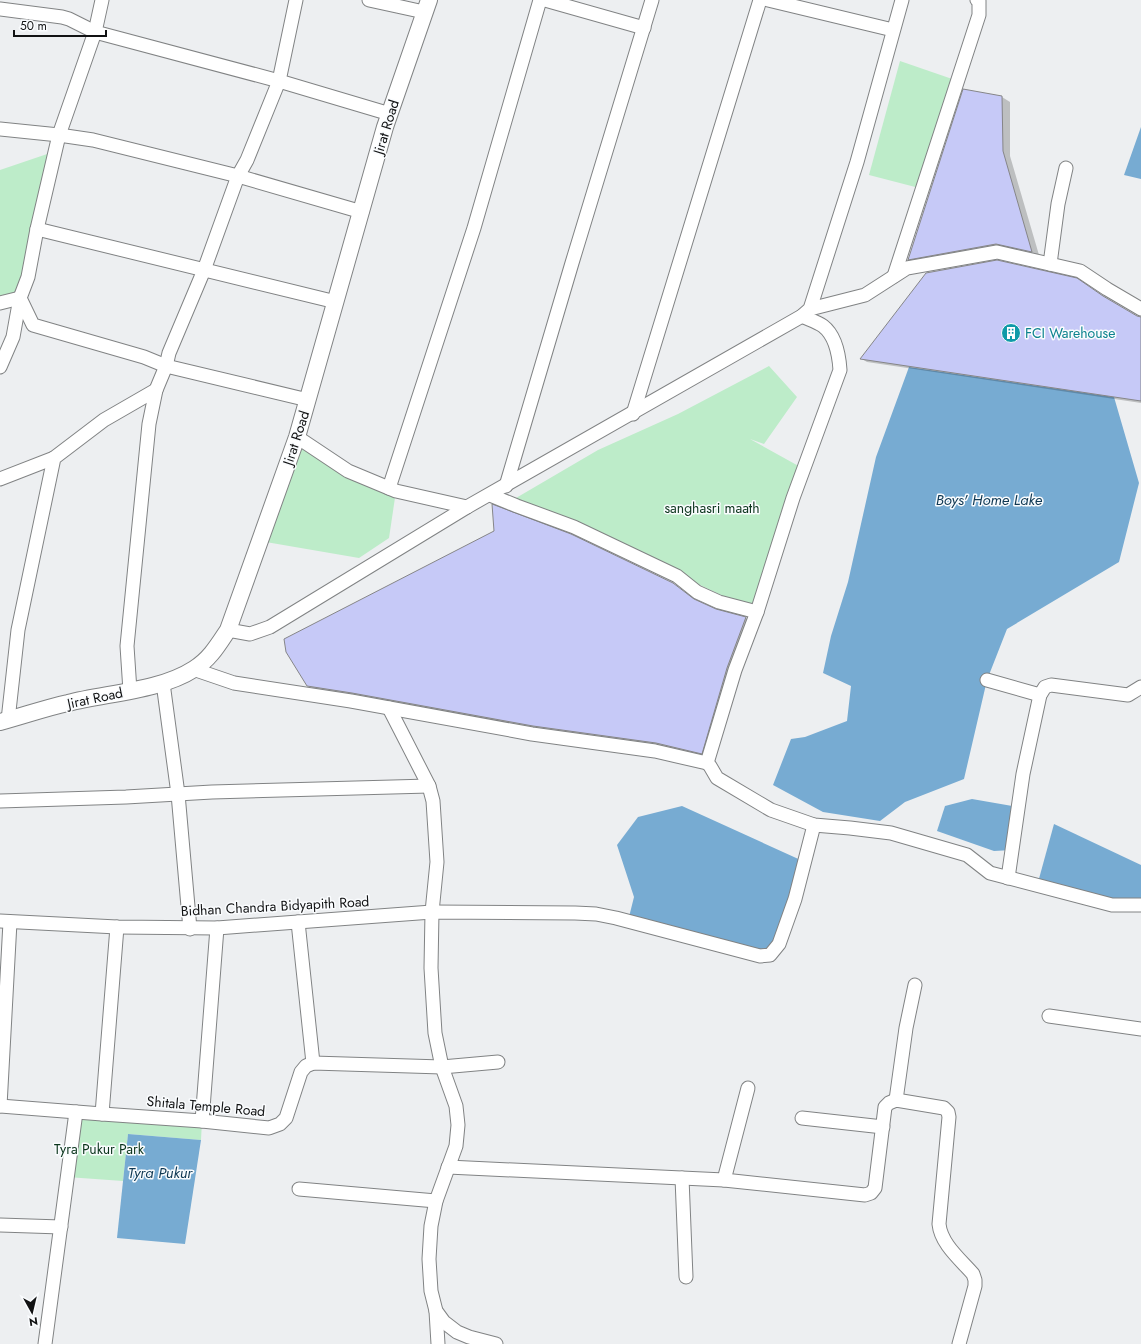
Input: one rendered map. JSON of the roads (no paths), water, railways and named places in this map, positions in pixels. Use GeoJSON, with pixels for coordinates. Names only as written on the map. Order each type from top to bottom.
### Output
{"type":"FeatureCollection","features":[{"type":"Feature","properties":{"kind":"main road","name":"Jirat Road"},"geometry":{"type":"LineString","coordinates":[[4,721],[68,703],[163,683],[194,669],[206,660],[228,630],[297,438],[390,114],[427,6]]}},
{"type":"Feature","properties":{"kind":"street"},"geometry":{"type":"LineString","coordinates":[[0,367],[13,337],[20,298],[28,277],[37,230],[60,135],[95,32],[102,0]]}},
{"type":"Feature","properties":{"kind":"street"},"geometry":{"type":"LineString","coordinates":[[130,691],[127,646],[149,424],[156,390],[166,366],[169,353],[204,270],[238,176],[247,160],[279,81],[296,0]]}},
{"type":"Feature","properties":{"kind":"street"},"geometry":{"type":"LineString","coordinates":[[369,0],[427,6]]}},
{"type":"Feature","properties":{"kind":"street"},"geometry":{"type":"LineString","coordinates":[[390,488],[474,228],[540,0]]}},
{"type":"Feature","properties":{"kind":"street"},"geometry":{"type":"LineString","coordinates":[[545,0],[644,28]]}},
{"type":"Feature","properties":{"kind":"street"},"geometry":{"type":"LineString","coordinates":[[506,486],[652,0]]}},
{"type":"Feature","properties":{"kind":"street"},"geometry":{"type":"LineString","coordinates":[[633,414],[760,0]]}},
{"type":"Feature","properties":{"kind":"street"},"geometry":{"type":"LineString","coordinates":[[768,0],[893,30]]}},
{"type":"Feature","properties":{"kind":"street"},"geometry":{"type":"LineString","coordinates":[[806,312],[857,162],[902,0]]}},
{"type":"Feature","properties":{"kind":"street"},"geometry":{"type":"LineString","coordinates":[[894,276],[979,15],[979,1],[977,0]]}},
{"type":"Feature","properties":{"kind":"street"},"geometry":{"type":"LineString","coordinates":[[0,9],[62,17],[95,32],[279,81],[390,114]]}},
{"type":"Feature","properties":{"kind":"street"},"geometry":{"type":"LineString","coordinates":[[0,129],[93,140],[238,176],[362,212]]}},
{"type":"Feature","properties":{"kind":"street"},"geometry":{"type":"LineString","coordinates":[[1050,264],[1058,204],[1066,168]]}},
{"type":"Feature","properties":{"kind":"street"},"geometry":{"type":"LineString","coordinates":[[37,230],[336,302]]}},
{"type":"Feature","properties":{"kind":"street"},"geometry":{"type":"LineString","coordinates":[[228,630],[250,634],[270,627],[490,494],[633,414],[806,312],[865,295],[907,268],[997,252],[1080,271],[1141,309]]}},
{"type":"Feature","properties":{"kind":"street"},"geometry":{"type":"LineString","coordinates":[[0,303],[20,298]]}},
{"type":"Feature","properties":{"kind":"street"},"geometry":{"type":"LineString","coordinates":[[20,298],[33,325],[144,357],[166,366],[308,400]]}},
{"type":"Feature","properties":{"kind":"street"},"geometry":{"type":"LineString","coordinates":[[707,763],[733,677],[757,612],[793,498],[840,370],[838,352],[833,339],[823,326],[806,312]]}},
{"type":"Feature","properties":{"kind":"street"},"geometry":{"type":"LineString","coordinates":[[0,479],[54,458],[104,420],[156,390]]}},
{"type":"Feature","properties":{"kind":"street"},"geometry":{"type":"LineString","coordinates":[[297,438],[348,471],[396,491],[467,508]]}},
{"type":"Feature","properties":{"kind":"street"},"geometry":{"type":"LineString","coordinates":[[4,721],[18,630],[54,458]]}},
{"type":"Feature","properties":{"kind":"street"},"geometry":{"type":"LineString","coordinates":[[490,494],[581,531],[678,576],[697,592],[719,602],[757,612]]}},
{"type":"Feature","properties":{"kind":"street"},"geometry":{"type":"LineString","coordinates":[[194,669],[234,683],[351,701],[532,734],[655,751],[707,763],[717,778],[771,810],[814,825],[891,834],[967,855],[990,873],[1112,906],[1141,905]]}},
{"type":"Feature","properties":{"kind":"street"},"geometry":{"type":"LineString","coordinates":[[987,680],[1040,695]]}},
{"type":"Feature","properties":{"kind":"street"},"geometry":{"type":"LineString","coordinates":[[163,683],[178,794],[190,929]]}},
{"type":"Feature","properties":{"kind":"street"},"geometry":{"type":"LineString","coordinates":[[1008,878],[1023,774],[1040,695],[1045,687],[1051,685],[1128,695],[1141,687]]}},
{"type":"Feature","properties":{"kind":"street"},"geometry":{"type":"LineString","coordinates":[[389,708],[429,786],[433,801],[437,862],[432,912],[430,968],[435,1033],[442,1066],[456,1106],[458,1125],[456,1146],[436,1201],[431,1226],[429,1259],[431,1291],[436,1311],[438,1344]]}},
{"type":"Feature","properties":{"kind":"street"},"geometry":{"type":"LineString","coordinates":[[0,801],[429,786]]}},
{"type":"Feature","properties":{"kind":"street","name":"Bidhan Chandra Bidyapith Road"},"geometry":{"type":"LineString","coordinates":[[5,922],[190,929],[432,912],[596,914],[760,956],[770,955],[779,944],[795,899],[814,825]]}},
{"type":"Feature","properties":{"kind":"street"},"geometry":{"type":"LineString","coordinates":[[0,1106],[5,922]]}},
{"type":"Feature","properties":{"kind":"street"},"geometry":{"type":"LineString","coordinates":[[298,922],[313,1063],[442,1066],[498,1062]]}},
{"type":"Feature","properties":{"kind":"street"},"geometry":{"type":"LineString","coordinates":[[102,1114],[117,927]]}},
{"type":"Feature","properties":{"kind":"street"},"geometry":{"type":"LineString","coordinates":[[202,1121],[217,928]]}},
{"type":"Feature","properties":{"kind":"street"},"geometry":{"type":"LineString","coordinates":[[896,1100],[906,1028],[915,985]]}},
{"type":"Feature","properties":{"kind":"street"},"geometry":{"type":"LineString","coordinates":[[1049,1016],[1141,1029]]}},
{"type":"Feature","properties":{"kind":"street","name":"Shitala Temple Road"},"geometry":{"type":"LineString","coordinates":[[0,1106],[202,1121],[268,1128],[280,1124],[286,1118],[301,1072],[306,1066],[313,1063]]}},
{"type":"Feature","properties":{"kind":"street"},"geometry":{"type":"LineString","coordinates":[[724,1180],[748,1088]]}},
{"type":"Feature","properties":{"kind":"street"},"geometry":{"type":"LineString","coordinates":[[448,1167],[724,1180],[865,1195],[871,1193],[875,1188],[885,1107],[889,1103],[896,1100],[944,1108],[948,1112],[948,1117],[939,1224],[940,1232],[943,1239],[973,1274],[975,1280],[975,1286],[959,1344]]}},
{"type":"Feature","properties":{"kind":"street"},"geometry":{"type":"LineString","coordinates":[[45,1344],[76,1112]]}},
{"type":"Feature","properties":{"kind":"street"},"geometry":{"type":"LineString","coordinates":[[802,1118],[882,1127]]}},
{"type":"Feature","properties":{"kind":"street"},"geometry":{"type":"LineString","coordinates":[[682,1178],[686,1277]]}},
{"type":"Feature","properties":{"kind":"street"},"geometry":{"type":"LineString","coordinates":[[299,1190],[436,1201]]}},
{"type":"Feature","properties":{"kind":"street"},"geometry":{"type":"LineString","coordinates":[[0,1225],[60,1227]]}},
{"type":"Feature","properties":{"kind":"street"},"geometry":{"type":"LineString","coordinates":[[436,1311],[444,1322],[457,1332],[469,1337],[496,1344]]}},
{"type":"Feature","properties":{"kind":"water"},"geometry":{"type":"Polygon","coordinates":[[[1141,127],[1141,179],[1124,175],[1141,127]]]}},
{"type":"Feature","properties":{"kind":"water","name":"Boys' Home Lake"},"geometry":{"type":"Polygon","coordinates":[[[909,367],[1114,397],[1139,483],[1119,562],[1007,629],[987,680],[964,779],[905,802],[880,821],[823,812],[773,785],[791,739],[805,737],[847,721],[851,686],[823,673],[831,636],[848,582],[876,457],[909,367]]]}},
{"type":"Feature","properties":{"kind":"water"},"geometry":{"type":"Polygon","coordinates":[[[972,799],[1018,807],[1012,850],[994,851],[937,831],[945,806],[972,799]]]}},
{"type":"Feature","properties":{"kind":"water"},"geometry":{"type":"Polygon","coordinates":[[[682,806],[805,862],[770,955],[628,921],[634,897],[617,845],[638,817],[682,806]]]}},
{"type":"Feature","properties":{"kind":"water"},"geometry":{"type":"Polygon","coordinates":[[[1054,824],[1141,865],[1141,903],[1037,886],[1054,824]]]}},
{"type":"Feature","properties":{"kind":"water","name":"Tyra Pukur"},"geometry":{"type":"Polygon","coordinates":[[[128,1134],[201,1140],[185,1244],[117,1238],[128,1134]]]}},
{"type":"Feature","properties":{"kind":"place","name":"FCI Warehouse"},"geometry":{"type":"Point","coordinates":[1011,333]}},
{"type":"Feature","properties":{"kind":"park label","name":"sanghasri maath"},"geometry":{"type":"Point","coordinates":[712,508]}},
{"type":"Feature","properties":{"kind":"park label","name":"Tyra Pukur Park"},"geometry":{"type":"Point","coordinates":[99,1149]}}]}
